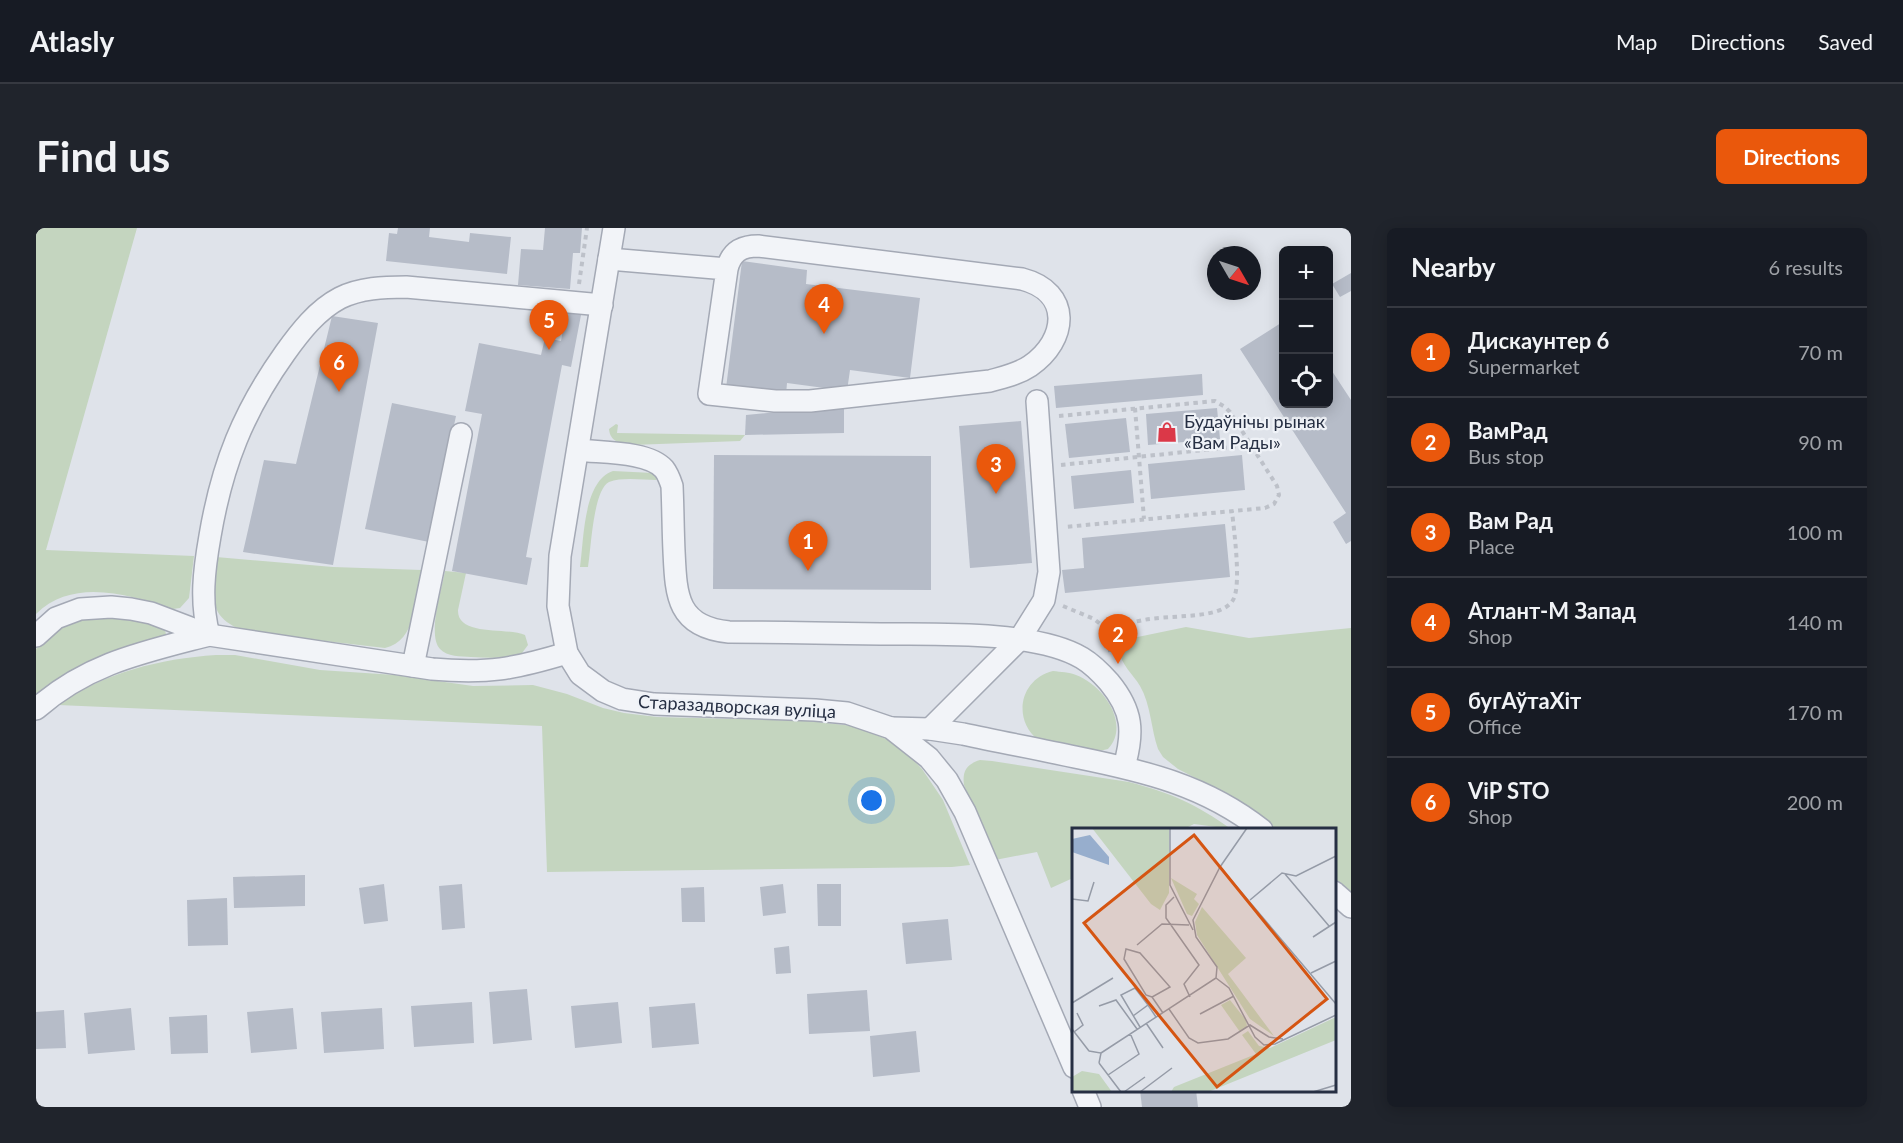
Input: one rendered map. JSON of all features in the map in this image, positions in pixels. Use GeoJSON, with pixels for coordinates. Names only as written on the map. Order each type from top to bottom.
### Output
{"type":"FeatureCollection","features":[{"type":"Feature","properties":{"kind":"street","name":"Старазадворская вуліца"},"geometry":{"type":"LineString","coordinates":[[614,228],[559,574],[558,606],[567,653],[575,668],[587,681],[622,699],[654,704],[832,711],[862,717],[891,728],[929,758],[956,794],[965,812],[1072,1062]]}},
{"type":"Feature","properties":{"kind":"street"},"geometry":{"type":"LineString","coordinates":[[752,246],[1022,279],[1041,286],[1054,299],[1058,309],[1059,330],[1049,348],[1030,366],[1018,373],[990,381],[810,401],[775,401],[709,394],[726,269],[734,253],[752,246]]}},
{"type":"Feature","properties":{"kind":"street"},"geometry":{"type":"LineString","coordinates":[[609,259],[726,269]]}},
{"type":"Feature","properties":{"kind":"street"},"geometry":{"type":"LineString","coordinates":[[209,635],[204,617],[203,600],[206,556],[226,463],[244,419],[275,366],[321,310],[340,298],[361,290],[384,287],[406,287],[602,305]]}},
{"type":"Feature","properties":{"kind":"street"},"geometry":{"type":"LineString","coordinates":[[930,729],[1019,640],[1038,613],[1044,600],[1049,572],[1038,409]]}},
{"type":"Feature","properties":{"kind":"street"},"geometry":{"type":"LineString","coordinates":[[413,666],[461,434]]}},
{"type":"Feature","properties":{"kind":"street"},"geometry":{"type":"LineString","coordinates":[[578,450],[643,457],[659,464],[665,470],[672,486],[677,594],[685,611],[700,624],[729,632],[922,634],[1019,640],[1056,647],[1091,665],[1113,687],[1123,704],[1130,723],[1131,736],[1124,767]]}},
{"type":"Feature","properties":{"kind":"street"},"geometry":{"type":"LineString","coordinates":[[36,636],[56,618],[67,613],[80,609],[111,607],[151,613],[209,635],[452,671],[486,672],[518,668],[567,653]]}},
{"type":"Feature","properties":{"kind":"street"},"geometry":{"type":"LineString","coordinates":[[36,709],[64,686],[99,668],[136,654],[209,635]]}},
{"type":"Feature","properties":{"kind":"street"},"geometry":{"type":"LineString","coordinates":[[891,728],[930,729],[1157,775],[1201,791],[1259,828]]}},
{"type":"Feature","properties":{"kind":"street"},"geometry":{"type":"LineString","coordinates":[[1336,893],[1351,907]]}},
{"type":"Feature","properties":{"kind":"street"},"geometry":{"type":"LineString","coordinates":[[1084,1092],[1090,1107]]}},
{"type":"Feature","properties":{"kind":"path"},"geometry":{"type":"LineString","coordinates":[[577,302],[587,228]]}},
{"type":"Feature","properties":{"kind":"path"},"geometry":{"type":"LineString","coordinates":[[1038,409],[1135,408],[1215,401],[1230,412],[1277,486],[1279,495],[1270,507],[1047,528]]}},
{"type":"Feature","properties":{"kind":"path"},"geometry":{"type":"LineString","coordinates":[[1135,408],[1144,519]]}},
{"type":"Feature","properties":{"kind":"path"},"geometry":{"type":"LineString","coordinates":[[1042,467],[1251,446]]}},
{"type":"Feature","properties":{"kind":"path"},"geometry":{"type":"LineString","coordinates":[[1111,655],[1110,642],[1114,635],[1121,628],[1137,621],[1214,612],[1229,606],[1237,585],[1232,511]]}},
{"type":"Feature","properties":{"kind":"path"},"geometry":{"type":"LineString","coordinates":[[1044,600],[1094,618],[1114,635]]}},
{"type":"Feature","properties":{"kind":"green space"},"geometry":{"type":"Polygon","coordinates":[[[36,228],[137,228],[46,550],[194,556],[189,598],[180,608],[173,609],[102,592],[84,592],[51,603],[36,614],[36,228]]]}},
{"type":"Feature","properties":{"kind":"green space"},"geometry":{"type":"Polygon","coordinates":[[[618,425],[617,433],[745,435],[740,441],[632,445],[620,443],[611,437],[609,429],[618,425]]]}},
{"type":"Feature","properties":{"kind":"green space"},"geometry":{"type":"Polygon","coordinates":[[[613,471],[653,473],[658,478],[656,480],[614,480],[604,487],[596,508],[588,567],[580,567],[584,527],[590,499],[603,477],[613,471]]]}},
{"type":"Feature","properties":{"kind":"green space"},"geometry":{"type":"Polygon","coordinates":[[[216,557],[333,567],[422,570],[416,605],[409,627],[396,644],[385,648],[247,632],[233,626],[218,612],[215,603],[216,557]]]}},
{"type":"Feature","properties":{"kind":"green space"},"geometry":{"type":"Polygon","coordinates":[[[445,571],[466,573],[458,610],[460,618],[474,628],[525,635],[528,645],[522,653],[491,658],[450,655],[440,649],[436,642],[435,623],[445,571]]]}},
{"type":"Feature","properties":{"kind":"green space"},"geometry":{"type":"Polygon","coordinates":[[[84,617],[133,617],[164,627],[166,634],[165,637],[42,693],[36,693],[36,649],[56,628],[84,617]]]}},
{"type":"Feature","properties":{"kind":"green space"},"geometry":{"type":"Polygon","coordinates":[[[1186,627],[1249,638],[1351,628],[1351,897],[1336,883],[1336,828],[1272,828],[1223,792],[1178,769],[1163,757],[1158,749],[1144,693],[1120,655],[1119,650],[1122,643],[1128,639],[1186,627]]]}},
{"type":"Feature","properties":{"kind":"green space"},"geometry":{"type":"Polygon","coordinates":[[[235,655],[320,670],[395,675],[473,686],[533,685],[567,694],[603,708],[657,717],[809,721],[853,726],[889,740],[906,752],[922,769],[943,800],[970,865],[547,872],[542,726],[58,705],[95,684],[134,669],[174,660],[235,655]]]}},
{"type":"Feature","properties":{"kind":"green space"},"geometry":{"type":"Polygon","coordinates":[[[1053,671],[1076,675],[1096,687],[1104,696],[1111,706],[1116,728],[1114,739],[1108,749],[1095,752],[1038,740],[1030,731],[1025,721],[1023,701],[1033,682],[1053,671]]]}},
{"type":"Feature","properties":{"kind":"green space"},"geometry":{"type":"Polygon","coordinates":[[[980,760],[992,761],[1129,782],[1183,800],[1229,828],[1194,824],[1186,828],[1072,828],[1072,878],[1051,888],[1037,852],[995,860],[964,785],[966,769],[980,760]]]}},
{"type":"Feature","properties":{"kind":"building"},"geometry":{"type":"Polygon","coordinates":[[[398,228],[430,228],[429,237],[469,242],[470,233],[511,237],[507,274],[386,261],[389,233],[397,234],[398,228]]]}},
{"type":"Feature","properties":{"kind":"building"},"geometry":{"type":"Polygon","coordinates":[[[545,228],[582,228],[580,253],[573,253],[570,289],[518,285],[521,249],[543,250],[545,228]]]}},
{"type":"Feature","properties":{"kind":"building"},"geometry":{"type":"Polygon","coordinates":[[[742,261],[807,270],[806,284],[920,298],[910,378],[850,370],[847,391],[787,383],[786,395],[726,388],[742,261]]]}},
{"type":"Feature","properties":{"kind":"building"},"geometry":{"type":"Polygon","coordinates":[[[1351,273],[1351,291],[1340,297],[1333,283],[1351,273]]]}},
{"type":"Feature","properties":{"kind":"building"},"geometry":{"type":"Polygon","coordinates":[[[566,312],[581,315],[571,367],[562,365],[526,557],[532,558],[527,585],[452,571],[482,414],[465,411],[479,343],[541,355],[545,338],[561,341],[566,312]]]}},
{"type":"Feature","properties":{"kind":"building"},"geometry":{"type":"Polygon","coordinates":[[[332,316],[378,323],[333,565],[243,552],[264,460],[296,464],[332,316]]]}},
{"type":"Feature","properties":{"kind":"building"},"geometry":{"type":"Polygon","coordinates":[[[1279,324],[1279,408],[1333,408],[1333,373],[1351,400],[1351,541],[1346,544],[1333,522],[1346,513],[1240,349],[1279,324]]]}},
{"type":"Feature","properties":{"kind":"building"},"geometry":{"type":"Polygon","coordinates":[[[1202,374],[1203,395],[1056,408],[1054,386],[1202,374]]]}},
{"type":"Feature","properties":{"kind":"building"},"geometry":{"type":"Polygon","coordinates":[[[392,403],[456,416],[429,542],[365,529],[392,403]]]}},
{"type":"Feature","properties":{"kind":"building"},"geometry":{"type":"Polygon","coordinates":[[[844,406],[844,433],[745,435],[746,415],[844,406]]]}},
{"type":"Feature","properties":{"kind":"building"},"geometry":{"type":"Polygon","coordinates":[[[1217,408],[1220,439],[1148,445],[1146,414],[1217,408]]]}},
{"type":"Feature","properties":{"kind":"building"},"geometry":{"type":"Polygon","coordinates":[[[1126,418],[1130,452],[1069,458],[1065,424],[1126,418]]]}},
{"type":"Feature","properties":{"kind":"building"},"geometry":{"type":"Polygon","coordinates":[[[1021,421],[1032,563],[970,568],[959,426],[1021,421]]]}},
{"type":"Feature","properties":{"kind":"building"},"geometry":{"type":"Polygon","coordinates":[[[714,455],[931,456],[931,590],[713,589],[714,455]]]}},
{"type":"Feature","properties":{"kind":"building"},"geometry":{"type":"Polygon","coordinates":[[[1242,455],[1245,490],[1151,499],[1148,464],[1242,455]]]}},
{"type":"Feature","properties":{"kind":"building"},"geometry":{"type":"Polygon","coordinates":[[[1131,470],[1134,503],[1074,509],[1071,476],[1131,470]]]}},
{"type":"Feature","properties":{"kind":"building"},"geometry":{"type":"Polygon","coordinates":[[[1225,524],[1230,577],[1065,593],[1062,570],[1084,568],[1082,538],[1225,524]]]}},
{"type":"Feature","properties":{"kind":"building"},"geometry":{"type":"Polygon","coordinates":[[[305,875],[305,906],[234,908],[233,877],[305,875]]]}},
{"type":"Feature","properties":{"kind":"building"},"geometry":{"type":"Polygon","coordinates":[[[384,884],[388,921],[364,924],[359,888],[384,884]]]}},
{"type":"Feature","properties":{"kind":"building"},"geometry":{"type":"Polygon","coordinates":[[[462,884],[465,928],[442,930],[439,886],[462,884]]]}},
{"type":"Feature","properties":{"kind":"building"},"geometry":{"type":"Polygon","coordinates":[[[783,884],[786,913],[763,916],[760,887],[783,884]]]}},
{"type":"Feature","properties":{"kind":"building"},"geometry":{"type":"Polygon","coordinates":[[[817,884],[841,884],[841,926],[818,926],[817,884]]]}},
{"type":"Feature","properties":{"kind":"building"},"geometry":{"type":"Polygon","coordinates":[[[704,887],[705,922],[682,922],[681,888],[704,887]]]}},
{"type":"Feature","properties":{"kind":"building"},"geometry":{"type":"Polygon","coordinates":[[[227,898],[228,945],[188,946],[187,900],[227,898]]]}},
{"type":"Feature","properties":{"kind":"building"},"geometry":{"type":"Polygon","coordinates":[[[948,919],[952,960],[906,964],[902,923],[948,919]]]}},
{"type":"Feature","properties":{"kind":"building"},"geometry":{"type":"Polygon","coordinates":[[[789,946],[791,973],[776,974],[774,948],[789,946]]]}},
{"type":"Feature","properties":{"kind":"building"},"geometry":{"type":"Polygon","coordinates":[[[527,989],[532,1040],[493,1044],[489,992],[527,989]]]}},
{"type":"Feature","properties":{"kind":"building"},"geometry":{"type":"Polygon","coordinates":[[[867,990],[870,1031],[809,1034],[807,994],[867,990]]]}},
{"type":"Feature","properties":{"kind":"building"},"geometry":{"type":"Polygon","coordinates":[[[472,1002],[474,1043],[414,1047],[411,1006],[472,1002]]]}},
{"type":"Feature","properties":{"kind":"building"},"geometry":{"type":"Polygon","coordinates":[[[618,1002],[622,1043],[575,1048],[571,1006],[618,1002]]]}},
{"type":"Feature","properties":{"kind":"building"},"geometry":{"type":"Polygon","coordinates":[[[695,1003],[699,1044],[652,1048],[649,1007],[695,1003]]]}},
{"type":"Feature","properties":{"kind":"building"},"geometry":{"type":"Polygon","coordinates":[[[131,1008],[135,1050],[88,1054],[84,1013],[131,1008]]]}},
{"type":"Feature","properties":{"kind":"building"},"geometry":{"type":"Polygon","coordinates":[[[293,1008],[297,1049],[251,1053],[247,1012],[293,1008]]]}},
{"type":"Feature","properties":{"kind":"building"},"geometry":{"type":"Polygon","coordinates":[[[382,1008],[384,1049],[324,1053],[321,1012],[382,1008]]]}},
{"type":"Feature","properties":{"kind":"building"},"geometry":{"type":"Polygon","coordinates":[[[64,1010],[66,1048],[36,1049],[36,1012],[64,1010]]]}},
{"type":"Feature","properties":{"kind":"building"},"geometry":{"type":"Polygon","coordinates":[[[207,1015],[208,1053],[171,1054],[169,1017],[207,1015]]]}},
{"type":"Feature","properties":{"kind":"building"},"geometry":{"type":"Polygon","coordinates":[[[916,1031],[920,1072],[873,1077],[870,1036],[916,1031]]]}},
{"type":"Feature","properties":{"kind":"building"},"geometry":{"type":"Polygon","coordinates":[[[1140,1092],[1196,1092],[1198,1107],[1142,1107],[1140,1092]]]}},
{"type":"Feature","properties":{"kind":"place","name":"Атлант-М Запад"},"geometry":{"type":"Point","coordinates":[824,334]}},
{"type":"Feature","properties":{"kind":"place","name":"бугАўтаХіт"},"geometry":{"type":"Point","coordinates":[549,350]}},
{"type":"Feature","properties":{"kind":"place","name":"ViP STO"},"geometry":{"type":"Point","coordinates":[339,392]}},
{"type":"Feature","properties":{"kind":"place","name":"Будаўнічы рынак «Вам Рады»"},"geometry":{"type":"Point","coordinates":[1167,432]}},
{"type":"Feature","properties":{"kind":"place","name":"Вам Рад"},"geometry":{"type":"Point","coordinates":[996,494]}},
{"type":"Feature","properties":{"kind":"place","name":"Дискаунтер 6"},"geometry":{"type":"Point","coordinates":[808,571]}},
{"type":"Feature","properties":{"kind":"place","name":"ВамРад"},"geometry":{"type":"Point","coordinates":[1118,664]}}]}
